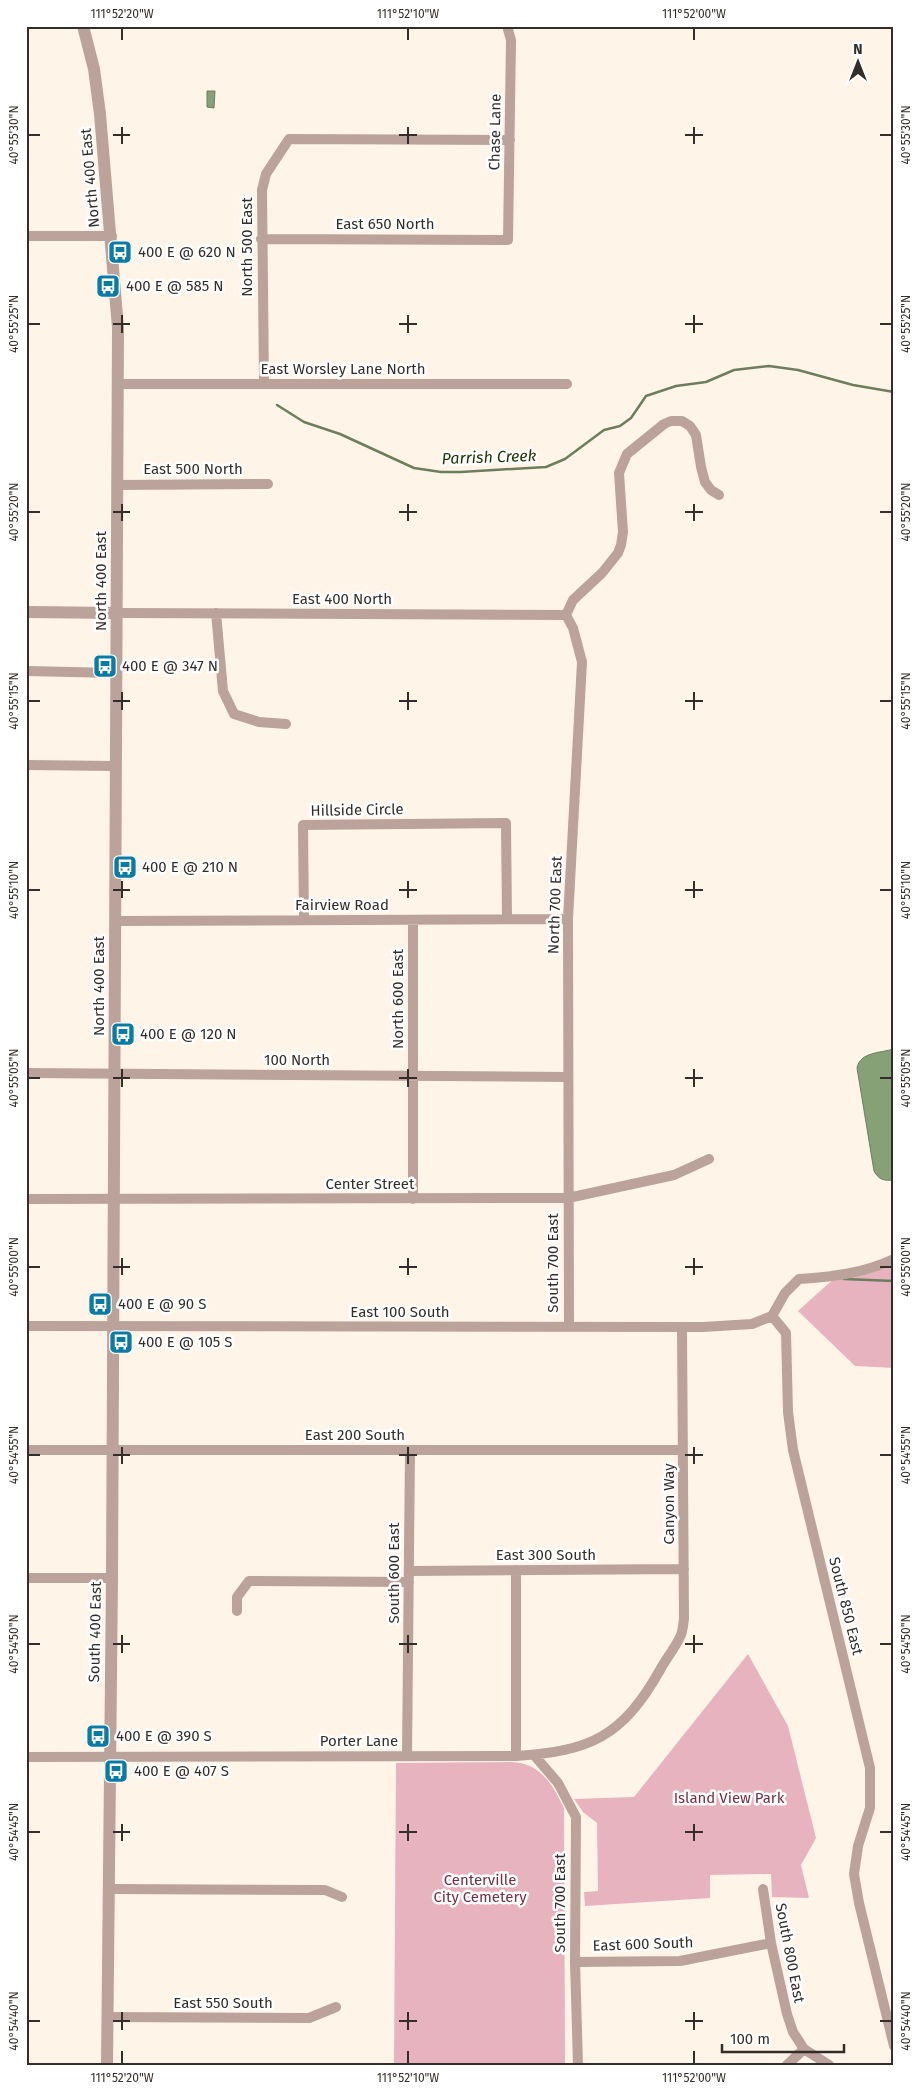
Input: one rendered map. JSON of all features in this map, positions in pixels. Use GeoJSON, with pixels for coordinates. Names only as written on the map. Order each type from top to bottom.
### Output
{"type":"FeatureCollection","features":[{"type":"Feature","properties":{"kind":"street","name":"North 400 East"},"geometry":{"type":"LineString","coordinates":[[83,26],[94,69],[100,114],[112,236],[118,328],[114,1199]]}},
{"type":"Feature","properties":{"kind":"street","name":"Chase Lane"},"geometry":{"type":"LineString","coordinates":[[506,26],[511,40],[508,240]]}},
{"type":"Feature","properties":{"kind":"street","name":"North 500 East"},"geometry":{"type":"LineString","coordinates":[[264,384],[261,239],[262,190],[266,174],[289,139],[510,140]]}},
{"type":"Feature","properties":{"kind":"street"},"geometry":{"type":"LineString","coordinates":[[26,236],[112,236]]}},
{"type":"Feature","properties":{"kind":"street","name":"East 650 North"},"geometry":{"type":"LineString","coordinates":[[261,239],[508,240]]}},
{"type":"Feature","properties":{"kind":"street","name":"East Worsley Lane North"},"geometry":{"type":"LineString","coordinates":[[119,384],[567,384]]}},
{"type":"Feature","properties":{"kind":"street"},"geometry":{"type":"LineString","coordinates":[[566,615],[573,600],[602,573],[618,553],[623,532],[618,473],[623,460],[632,449],[664,424],[671,421],[682,421],[694,430],[705,482],[710,490],[719,495]]}},
{"type":"Feature","properties":{"kind":"street","name":"East 500 North"},"geometry":{"type":"LineString","coordinates":[[118,485],[268,484]]}},
{"type":"Feature","properties":{"kind":"street"},"geometry":{"type":"LineString","coordinates":[[26,612],[117,613]]}},
{"type":"Feature","properties":{"kind":"street","name":"East 400 North"},"geometry":{"type":"LineString","coordinates":[[117,613],[566,615]]}},
{"type":"Feature","properties":{"kind":"street"},"geometry":{"type":"LineString","coordinates":[[216,613],[224,691],[234,714],[259,722],[286,724]]}},
{"type":"Feature","properties":{"kind":"street","name":"North 700 East"},"geometry":{"type":"LineString","coordinates":[[566,615],[573,628],[582,662],[568,919],[568,1198]]}},
{"type":"Feature","properties":{"kind":"street"},"geometry":{"type":"LineString","coordinates":[[26,671],[116,673]]}},
{"type":"Feature","properties":{"kind":"street"},"geometry":{"type":"LineString","coordinates":[[26,765],[115,766]]}},
{"type":"Feature","properties":{"kind":"street","name":"Hillside Circle"},"geometry":{"type":"LineString","coordinates":[[304,920],[303,825],[506,823],[507,919]]}},
{"type":"Feature","properties":{"kind":"street","name":"Fairview Road"},"geometry":{"type":"LineString","coordinates":[[115,921],[568,919]]}},
{"type":"Feature","properties":{"kind":"street","name":"North 600 East"},"geometry":{"type":"LineString","coordinates":[[412,1198],[413,920]]}},
{"type":"Feature","properties":{"kind":"street","name":"100 North"},"geometry":{"type":"LineString","coordinates":[[26,1073],[568,1077]]}},
{"type":"Feature","properties":{"kind":"street","name":"Center Street"},"geometry":{"type":"LineString","coordinates":[[26,1199],[568,1198],[674,1175],[709,1159]]}},
{"type":"Feature","properties":{"kind":"street","name":"South 700 East"},"geometry":{"type":"LineString","coordinates":[[568,1198],[569,1327]]}},
{"type":"Feature","properties":{"kind":"street","name":"South 400 East"},"geometry":{"type":"LineString","coordinates":[[107,2065],[114,1199]]}},
{"type":"Feature","properties":{"kind":"street"},"geometry":{"type":"LineString","coordinates":[[772,1316],[785,1293],[799,1278],[840,1276],[874,1268],[894,1258]]}},
{"type":"Feature","properties":{"kind":"street","name":"East 100 South"},"geometry":{"type":"LineString","coordinates":[[26,1326],[682,1327],[752,1324],[772,1316]]}},
{"type":"Feature","properties":{"kind":"street","name":"South 850 East"},"geometry":{"type":"LineString","coordinates":[[772,1316],[786,1333],[788,1412],[793,1450],[870,1768],[870,1808],[858,1846],[854,1874],[858,1903],[894,2046]]}},
{"type":"Feature","properties":{"kind":"street","name":"Canyon Way"},"geometry":{"type":"LineString","coordinates":[[658,1673],[680,1637],[684,1619],[682,1327]]}},
{"type":"Feature","properties":{"kind":"street","name":"East 200 South"},"geometry":{"type":"LineString","coordinates":[[26,1450],[683,1450]]}},
{"type":"Feature","properties":{"kind":"street","name":"South 600 East"},"geometry":{"type":"LineString","coordinates":[[407,1756],[410,1450]]}},
{"type":"Feature","properties":{"kind":"street","name":"East 300 South"},"geometry":{"type":"LineString","coordinates":[[409,1571],[684,1569]]}},
{"type":"Feature","properties":{"kind":"street"},"geometry":{"type":"LineString","coordinates":[[516,1570],[516,1756]]}},
{"type":"Feature","properties":{"kind":"street"},"geometry":{"type":"LineString","coordinates":[[26,1578],[112,1578]]}},
{"type":"Feature","properties":{"kind":"street"},"geometry":{"type":"LineString","coordinates":[[238,1611],[238,1597],[249,1581],[409,1582]]}},
{"type":"Feature","properties":{"kind":"street","name":"Porter Lane"},"geometry":{"type":"LineString","coordinates":[[26,1757],[516,1756],[559,1753],[585,1745],[612,1731],[632,1712],[658,1673]]}},
{"type":"Feature","properties":{"kind":"street","name":"South 700 East"},"geometry":{"type":"LineString","coordinates":[[534,1755],[558,1783],[576,1817],[575,1962],[578,2065]]}},
{"type":"Feature","properties":{"kind":"street","name":"South 800 East"},"geometry":{"type":"LineString","coordinates":[[763,1889],[771,1943],[787,2014],[793,2032],[804,2049]]}},
{"type":"Feature","properties":{"kind":"street"},"geometry":{"type":"LineString","coordinates":[[108,1890],[325,1890],[342,1897]]}},
{"type":"Feature","properties":{"kind":"street","name":"East 600 South"},"geometry":{"type":"LineString","coordinates":[[575,1962],[680,1961],[771,1943]]}},
{"type":"Feature","properties":{"kind":"street","name":"East 550 South"},"geometry":{"type":"LineString","coordinates":[[107,2017],[309,2018],[336,2007]]}},
{"type":"Feature","properties":{"kind":"street"},"geometry":{"type":"LineString","coordinates":[[787,2065],[804,2049],[829,2065]]}},
{"type":"Feature","properties":{"kind":"green space"},"geometry":{"type":"Polygon","coordinates":[[[894,1258],[894,1368],[855,1366],[798,1311],[838,1275],[894,1258]]]}},
{"type":"Feature","properties":{"kind":"green space","name":"Island View Park"},"geometry":{"type":"Polygon","coordinates":[[[748,1654],[788,1726],[816,1838],[801,1865],[809,1898],[772,1897],[771,1874],[710,1875],[710,1898],[585,1906],[584,1892],[598,1891],[597,1823],[583,1812],[574,1799],[634,1797],[748,1654]]]}},
{"type":"Feature","properties":{"kind":"green space","name":"Centerville City Cemetery"},"geometry":{"type":"Polygon","coordinates":[[[511,1762],[530,1766],[544,1776],[564,1808],[565,2065],[394,2065],[396,1763],[511,1762]]]}},
{"type":"Feature","properties":{"kind":"shaded area"},"geometry":{"type":"Polygon","coordinates":[[[207,91],[215,91],[214,108],[207,107],[207,91]]]}},
{"type":"Feature","properties":{"kind":"shaded area"},"geometry":{"type":"Polygon","coordinates":[[[894,1049],[894,1180],[887,1180],[880,1178],[874,1171],[857,1068],[866,1056],[894,1049]]]}},
{"type":"Feature","properties":{"kind":"waterway","name":"Parrish Creek"},"geometry":{"type":"LineString","coordinates":[[277,405],[304,422],[340,434],[414,468],[441,472],[461,472],[546,467],[565,459],[604,430],[620,426],[631,418],[646,396],[676,386],[706,382],[734,370],[769,366],[798,370],[853,385],[894,392]]}},
{"type":"Feature","properties":{"kind":"waterway"},"geometry":{"type":"LineString","coordinates":[[844,1279],[894,1281]]}},
{"type":"Feature","properties":{"kind":"place","name":"400 E @ 620 N"},"geometry":{"type":"Point","coordinates":[120,252]}},
{"type":"Feature","properties":{"kind":"place","name":"400 E @ 585 N"},"geometry":{"type":"Point","coordinates":[108,286]}},
{"type":"Feature","properties":{"kind":"place","name":"400 E @ 347 N"},"geometry":{"type":"Point","coordinates":[105,666]}},
{"type":"Feature","properties":{"kind":"place","name":"400 E @ 210 N"},"geometry":{"type":"Point","coordinates":[125,867]}},
{"type":"Feature","properties":{"kind":"place","name":"400 E @ 120 N"},"geometry":{"type":"Point","coordinates":[123,1034]}},
{"type":"Feature","properties":{"kind":"place","name":"400 E @ 90 S"},"geometry":{"type":"Point","coordinates":[100,1304]}},
{"type":"Feature","properties":{"kind":"place","name":"400 E @ 105 S"},"geometry":{"type":"Point","coordinates":[121,1342]}},
{"type":"Feature","properties":{"kind":"place","name":"400 E @ 390 S"},"geometry":{"type":"Point","coordinates":[98,1736]}},
{"type":"Feature","properties":{"kind":"place","name":"400 E @ 407 S"},"geometry":{"type":"Point","coordinates":[116,1771]}}]}
